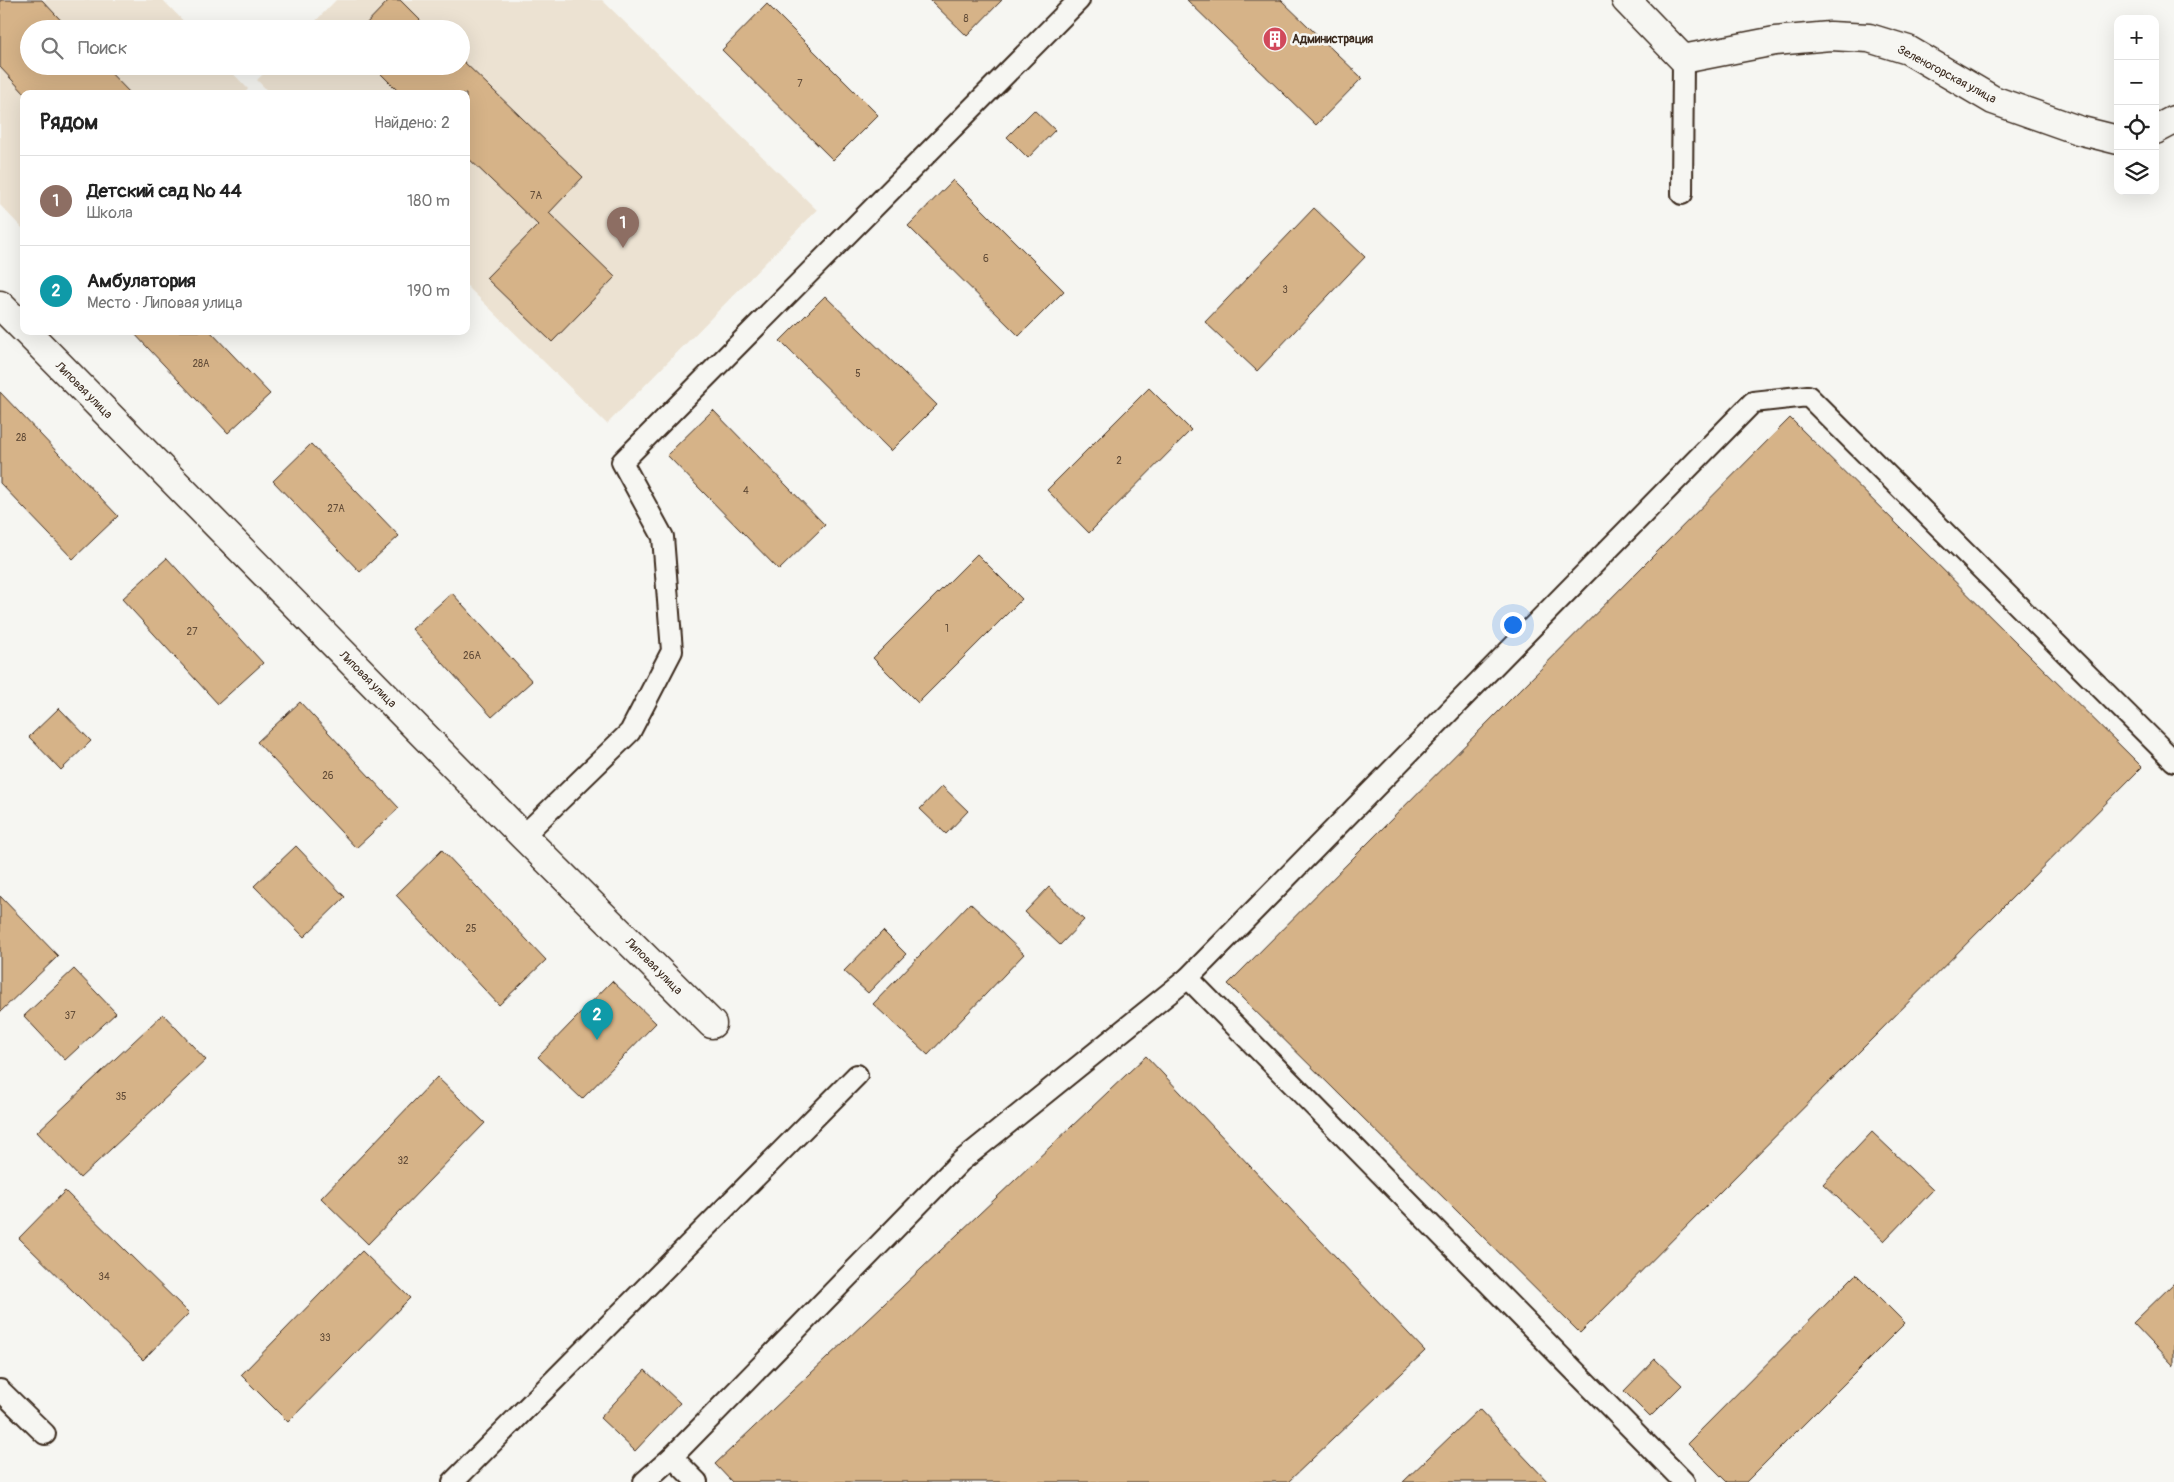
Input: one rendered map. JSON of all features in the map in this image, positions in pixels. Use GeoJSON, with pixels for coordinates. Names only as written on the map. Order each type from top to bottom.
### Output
{"type":"FeatureCollection","features":[{"type":"Feature","properties":{"kind":"street"},"geometry":{"type":"LineString","coordinates":[[1626,0],[1683,59]]}},
{"type":"Feature","properties":{"kind":"street","name":"Зеленогорская улица"},"geometry":{"type":"LineString","coordinates":[[1683,59],[1775,41],[1830,36],[1869,38],[1908,50],[1993,100],[2078,130],[2114,139]]}},
{"type":"Feature","properties":{"kind":"street"},"geometry":{"type":"LineString","coordinates":[[2159,128],[2174,120]]}},
{"type":"Feature","properties":{"kind":"street","name":"Липовая улица"},"geometry":{"type":"LineString","coordinates":[[0,304],[20,325]]}},
{"type":"Feature","properties":{"kind":"street","name":"Липовая улица"},"geometry":{"type":"LineString","coordinates":[[30,335],[522,836],[712,1024]]}},
{"type":"Feature","properties":{"kind":"lane"},"geometry":{"type":"LineString","coordinates":[[522,836],[630,732],[672,652],[663,537],[622,462],[1079,0]]}},
{"type":"Feature","properties":{"kind":"lane"},"geometry":{"type":"LineString","coordinates":[[1682,194],[1683,59]]}},
{"type":"Feature","properties":{"kind":"lane"},"geometry":{"type":"LineString","coordinates":[[644,1482],[672,1457],[960,1162],[1188,978],[1753,402],[1808,396],[2174,761]]}},
{"type":"Feature","properties":{"kind":"lane"},"geometry":{"type":"LineString","coordinates":[[1188,978],[1684,1482]]}},
{"type":"Feature","properties":{"kind":"lane"},"geometry":{"type":"LineString","coordinates":[[453,1482],[857,1075]]}},
{"type":"Feature","properties":{"kind":"lane"},"geometry":{"type":"LineString","coordinates":[[0,1390],[44,1434]]}},
{"type":"Feature","properties":{"kind":"lane"},"geometry":{"type":"LineString","coordinates":[[672,1457],[697,1482]]}},
{"type":"Feature","properties":{"kind":"shaded area"},"geometry":{"type":"Polygon","coordinates":[[[0,0],[163,0],[182,20],[20,20],[20,75],[235,75],[248,89],[20,90],[20,226],[0,205],[0,0]]]}},
{"type":"Feature","properties":{"kind":"shaded area"},"geometry":{"type":"Polygon","coordinates":[[[336,0],[602,0],[817,210],[607,424],[470,289],[470,90],[267,90],[257,80],[262,75],[470,75],[470,20],[317,20],[336,0]]]}},
{"type":"Feature","properties":{"kind":"building"},"geometry":{"type":"Polygon","coordinates":[[[0,0],[42,0],[61,20],[20,20],[20,75],[113,75],[127,90],[21,90],[0,67],[0,0]]]}},
{"type":"Feature","properties":{"kind":"building"},"geometry":{"type":"Polygon","coordinates":[[[389,0],[400,0],[420,20],[370,20],[389,0]]]}},
{"type":"Feature","properties":{"kind":"building"},"geometry":{"type":"Polygon","coordinates":[[[930,0],[1002,0],[967,36],[930,0]]]}},
{"type":"Feature","properties":{"kind":"building","name":"Администрация"},"geometry":{"type":"Polygon","coordinates":[[[1187,0],[1281,0],[1362,78],[1316,125],[1187,0]]]}},
{"type":"Feature","properties":{"kind":"building"},"geometry":{"type":"Polygon","coordinates":[[[767,4],[878,115],[833,160],[722,50],[767,4]]]}},
{"type":"Feature","properties":{"kind":"building"},"geometry":{"type":"Polygon","coordinates":[[[470,68],[583,177],[549,213],[615,277],[552,342],[486,278],[538,225],[470,160],[470,90],[397,90],[382,75],[470,75],[470,68]]]}},
{"type":"Feature","properties":{"kind":"building"},"geometry":{"type":"Polygon","coordinates":[[[1034,110],[1055,130],[1028,158],[1007,137],[1034,110]]]}},
{"type":"Feature","properties":{"kind":"building"},"geometry":{"type":"Polygon","coordinates":[[[953,180],[1064,291],[1019,336],[908,226],[953,180]]]}},
{"type":"Feature","properties":{"kind":"building"},"geometry":{"type":"Polygon","coordinates":[[[1314,208],[1365,257],[1257,371],[1205,322],[1314,208]]]}},
{"type":"Feature","properties":{"kind":"building"},"geometry":{"type":"Polygon","coordinates":[[[825,296],[937,405],[891,451],[780,341],[825,296]]]}},
{"type":"Feature","properties":{"kind":"building"},"geometry":{"type":"Polygon","coordinates":[[[136,335],[214,335],[270,394],[228,433],[136,335]]]}},
{"type":"Feature","properties":{"kind":"building"},"geometry":{"type":"Polygon","coordinates":[[[1149,388],[1191,430],[1089,533],[1047,490],[1149,388]]]}},
{"type":"Feature","properties":{"kind":"building"},"geometry":{"type":"Polygon","coordinates":[[[0,392],[118,516],[73,559],[0,483],[0,392]]]}},
{"type":"Feature","properties":{"kind":"building"},"geometry":{"type":"Polygon","coordinates":[[[713,410],[825,525],[779,570],[667,455],[713,410]]]}},
{"type":"Feature","properties":{"kind":"building"},"geometry":{"type":"Polygon","coordinates":[[[1790,418],[2142,767],[1580,1333],[1228,984],[1790,418]]]}},
{"type":"Feature","properties":{"kind":"building"},"geometry":{"type":"Polygon","coordinates":[[[311,444],[399,536],[360,572],[273,481],[311,444]]]}},
{"type":"Feature","properties":{"kind":"building"},"geometry":{"type":"Polygon","coordinates":[[[977,554],[1022,599],[918,703],[873,658],[977,554]]]}},
{"type":"Feature","properties":{"kind":"building"},"geometry":{"type":"Polygon","coordinates":[[[167,558],[263,663],[218,704],[122,599],[167,558]]]}},
{"type":"Feature","properties":{"kind":"building"},"geometry":{"type":"Polygon","coordinates":[[[452,593],[532,681],[492,717],[412,629],[452,593]]]}},
{"type":"Feature","properties":{"kind":"building"},"geometry":{"type":"Polygon","coordinates":[[[300,702],[399,808],[356,848],[257,742],[300,702]]]}},
{"type":"Feature","properties":{"kind":"building"},"geometry":{"type":"Polygon","coordinates":[[[59,708],[91,741],[61,770],[29,737],[59,708]]]}},
{"type":"Feature","properties":{"kind":"building"},"geometry":{"type":"Polygon","coordinates":[[[942,786],[968,811],[946,834],[920,809],[942,786]]]}},
{"type":"Feature","properties":{"kind":"building"},"geometry":{"type":"Polygon","coordinates":[[[296,846],[345,897],[304,937],[254,886],[296,846]]]}},
{"type":"Feature","properties":{"kind":"building"},"geometry":{"type":"Polygon","coordinates":[[[442,850],[546,960],[499,1005],[396,895],[442,850]]]}},
{"type":"Feature","properties":{"kind":"building"},"geometry":{"type":"Polygon","coordinates":[[[1049,887],[1084,920],[1060,945],[1025,912],[1049,887]]]}},
{"type":"Feature","properties":{"kind":"building"},"geometry":{"type":"Polygon","coordinates":[[[0,896],[58,956],[0,1012],[0,896]]]}},
{"type":"Feature","properties":{"kind":"building"},"geometry":{"type":"Polygon","coordinates":[[[970,903],[1024,954],[928,1055],[873,1004],[970,903]]]}},
{"type":"Feature","properties":{"kind":"building"},"geometry":{"type":"Polygon","coordinates":[[[883,931],[906,954],[868,993],[844,971],[883,931]]]}},
{"type":"Feature","properties":{"kind":"building"},"geometry":{"type":"Polygon","coordinates":[[[74,969],[116,1013],[65,1060],[24,1016],[74,969]]]}},
{"type":"Feature","properties":{"kind":"building"},"geometry":{"type":"Polygon","coordinates":[[[612,981],[656,1023],[582,1099],[538,1057],[612,981]]]}},
{"type":"Feature","properties":{"kind":"building"},"geometry":{"type":"Polygon","coordinates":[[[163,1014],[206,1060],[80,1178],[37,1132],[163,1014]]]}},
{"type":"Feature","properties":{"kind":"building"},"geometry":{"type":"Polygon","coordinates":[[[1146,1056],[1425,1351],[1288,1482],[732,1482],[715,1464],[1146,1056]]]}},
{"type":"Feature","properties":{"kind":"building"},"geometry":{"type":"Polygon","coordinates":[[[437,1077],[485,1123],[368,1244],[321,1198],[437,1077]]]}},
{"type":"Feature","properties":{"kind":"building"},"geometry":{"type":"Polygon","coordinates":[[[1872,1132],[1933,1190],[1884,1241],[1823,1184],[1872,1132]]]}},
{"type":"Feature","properties":{"kind":"building"},"geometry":{"type":"Polygon","coordinates":[[[65,1191],[189,1313],[143,1360],[19,1238],[65,1191]]]}},
{"type":"Feature","properties":{"kind":"building"},"geometry":{"type":"Polygon","coordinates":[[[362,1251],[410,1298],[288,1422],[241,1375],[362,1251]]]}},
{"type":"Feature","properties":{"kind":"building"},"geometry":{"type":"Polygon","coordinates":[[[1856,1274],[1905,1323],[1746,1482],[1727,1482],[1688,1443],[1856,1274]]]}},
{"type":"Feature","properties":{"kind":"building"},"geometry":{"type":"Polygon","coordinates":[[[2174,1283],[2174,1366],[2133,1323],[2174,1283]]]}},
{"type":"Feature","properties":{"kind":"building"},"geometry":{"type":"Polygon","coordinates":[[[1655,1359],[1682,1385],[1650,1417],[1624,1391],[1655,1359]]]}},
{"type":"Feature","properties":{"kind":"building"},"geometry":{"type":"Polygon","coordinates":[[[645,1370],[680,1403],[635,1451],[600,1418],[645,1370]]]}},
{"type":"Feature","properties":{"kind":"building"},"geometry":{"type":"Polygon","coordinates":[[[1479,1409],[1548,1482],[1403,1482],[1479,1409]]]}},
{"type":"Feature","properties":{"kind":"place","name":"Администрация"},"geometry":{"type":"Point","coordinates":[1275,39]}},
{"type":"Feature","properties":{"kind":"place","name":"Детский сад № 44"},"geometry":{"type":"Point","coordinates":[623,248]}},
{"type":"Feature","properties":{"kind":"place","name":"Амбулатория"},"geometry":{"type":"Point","coordinates":[597,1040]}}]}
